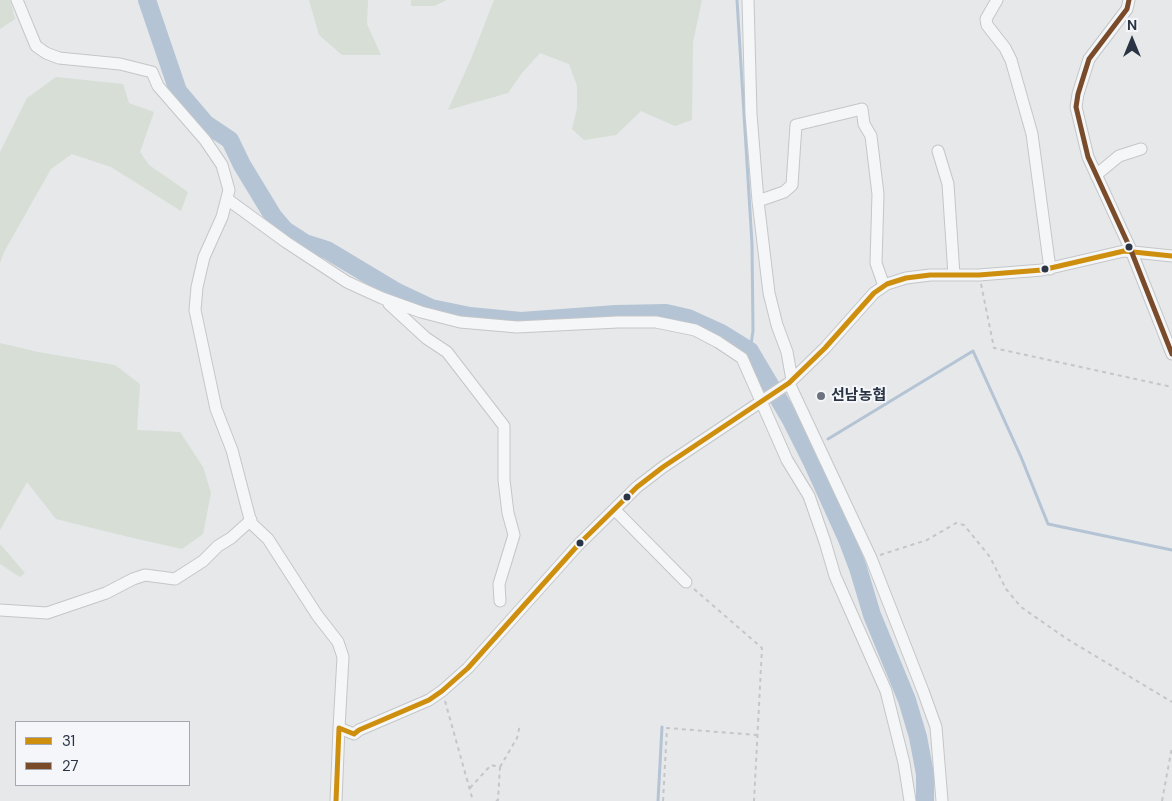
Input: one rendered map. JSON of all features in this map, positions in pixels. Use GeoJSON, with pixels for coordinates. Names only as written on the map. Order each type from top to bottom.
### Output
{"type":"FeatureCollection","features":[{"type":"Feature","properties":{"kind":"street"},"geometry":{"type":"LineString","coordinates":[[18,0],[36,46],[46,53],[59,58],[120,64],[152,72],[158,86],[206,140],[222,165],[229,190],[222,217],[204,257],[197,287],[195,310],[216,409],[232,450],[250,520],[268,539],[317,615],[338,642],[343,657],[336,801]]}},
{"type":"Feature","properties":{"kind":"street"},"geometry":{"type":"LineString","coordinates":[[748,0],[751,114],[758,201],[769,292],[777,325],[787,352],[788,384],[871,558],[901,631],[936,727],[942,801]]}},
{"type":"Feature","properties":{"kind":"street"},"geometry":{"type":"LineString","coordinates":[[997,0],[986,19],[987,25],[1005,48],[1010,60],[1032,134],[1050,269]]}},
{"type":"Feature","properties":{"kind":"street"},"geometry":{"type":"LineString","coordinates":[[1129,0],[1127,9],[1090,59],[1078,94],[1076,107],[1088,157],[1132,252],[1172,354]]}},
{"type":"Feature","properties":{"kind":"street"},"geometry":{"type":"LineString","coordinates":[[758,201],[784,192],[792,185],[796,125],[862,109],[864,124],[871,136],[878,194],[876,262],[884,286]]}},
{"type":"Feature","properties":{"kind":"street"},"geometry":{"type":"LineString","coordinates":[[1096,175],[1119,156],[1141,149]]}},
{"type":"Feature","properties":{"kind":"street"},"geometry":{"type":"LineString","coordinates":[[938,151],[948,184],[954,275]]}},
{"type":"Feature","properties":{"kind":"street"},"geometry":{"type":"LineString","coordinates":[[227,199],[286,242],[347,282],[382,298],[421,312],[460,322],[517,327],[656,322],[695,330],[742,358],[765,401],[787,460],[809,496],[835,576],[886,691],[904,762],[910,801]]}},
{"type":"Feature","properties":{"kind":"street"},"geometry":{"type":"LineString","coordinates":[[340,728],[354,734],[359,730],[429,700],[442,691],[468,668],[578,545],[637,487],[788,384],[811,363],[874,293],[884,286],[906,278],[930,275],[979,275],[1050,269],[1113,253],[1132,252],[1172,256]]}},
{"type":"Feature","properties":{"kind":"street"},"geometry":{"type":"LineString","coordinates":[[382,298],[426,338],[447,352],[504,426],[504,480],[508,513],[514,535],[499,584],[500,601]]}},
{"type":"Feature","properties":{"kind":"street"},"geometry":{"type":"LineString","coordinates":[[614,510],[686,582]]}},
{"type":"Feature","properties":{"kind":"street"},"geometry":{"type":"LineString","coordinates":[[0,610],[47,614],[106,593],[133,579],[145,576],[175,579],[189,572],[203,561],[250,520]]}},
{"type":"Feature","properties":{"kind":"path"},"geometry":{"type":"LineString","coordinates":[[979,275],[994,348],[1172,388]]}},
{"type":"Feature","properties":{"kind":"path"},"geometry":{"type":"LineString","coordinates":[[871,558],[928,540],[956,523],[964,525],[990,557],[1006,588],[1020,607],[1067,639],[1172,702]]}},
{"type":"Feature","properties":{"kind":"path"},"geometry":{"type":"LineString","coordinates":[[686,582],[762,648],[754,801]]}},
{"type":"Feature","properties":{"kind":"path"},"geometry":{"type":"LineString","coordinates":[[442,691],[473,801]]}},
{"type":"Feature","properties":{"kind":"path"},"geometry":{"type":"LineString","coordinates":[[496,801],[498,800],[500,767],[517,738],[520,725]]}},
{"type":"Feature","properties":{"kind":"path"},"geometry":{"type":"LineString","coordinates":[[663,801],[667,728],[758,735]]}},
{"type":"Feature","properties":{"kind":"path"},"geometry":{"type":"LineString","coordinates":[[1162,801],[1172,747]]}},
{"type":"Feature","properties":{"kind":"path"},"geometry":{"type":"LineString","coordinates":[[470,788],[491,765],[500,767]]}},
{"type":"Feature","properties":{"kind":"shaded area"},"geometry":{"type":"Polygon","coordinates":[[[0,0],[10,0],[15,19],[0,29],[0,0]]]}},
{"type":"Feature","properties":{"kind":"shaded area"},"geometry":{"type":"Polygon","coordinates":[[[309,0],[368,0],[367,24],[381,55],[342,55],[319,35],[309,0]]]}},
{"type":"Feature","properties":{"kind":"shaded area"},"geometry":{"type":"Polygon","coordinates":[[[411,0],[447,0],[434,6],[411,6],[411,0]]]}},
{"type":"Feature","properties":{"kind":"shaded area"},"geometry":{"type":"Polygon","coordinates":[[[494,0],[702,0],[693,42],[692,120],[675,126],[641,111],[616,135],[584,140],[572,129],[577,108],[577,86],[569,64],[540,53],[522,73],[508,93],[448,110],[471,59],[494,0]]]}},
{"type":"Feature","properties":{"kind":"shaded area"},"geometry":{"type":"Polygon","coordinates":[[[56,77],[123,84],[129,103],[154,112],[140,152],[149,165],[188,192],[181,211],[111,167],[72,154],[51,169],[4,252],[0,263],[0,152],[27,98],[56,77]]]}},
{"type":"Feature","properties":{"kind":"shaded area"},"geometry":{"type":"Polygon","coordinates":[[[0,343],[38,352],[115,365],[140,384],[137,430],[180,432],[203,467],[211,493],[203,534],[182,549],[56,519],[27,482],[0,530],[0,343]]]}},
{"type":"Feature","properties":{"kind":"shaded area"},"geometry":{"type":"Polygon","coordinates":[[[0,544],[25,573],[20,577],[0,564],[0,544]]]}},
{"type":"Feature","properties":{"kind":"waterway"},"geometry":{"type":"LineString","coordinates":[[147,0],[178,91],[206,124],[230,140],[242,165],[273,216],[285,230],[305,243],[327,250],[397,292],[431,308],[470,316],[521,321],[616,314],[666,313],[688,318],[721,333],[750,351],[791,420],[847,539],[872,615],[907,700],[918,737],[925,774],[925,801]]}},
{"type":"Feature","properties":{"kind":"waterway"},"geometry":{"type":"LineString","coordinates":[[737,0],[752,244],[753,331],[750,351]]}},
{"type":"Feature","properties":{"kind":"waterway"},"geometry":{"type":"LineString","coordinates":[[828,439],[973,351],[1021,457],[1048,524],[1172,550]]}},
{"type":"Feature","properties":{"kind":"waterway"},"geometry":{"type":"LineString","coordinates":[[658,801],[662,727]]}},
{"type":"Feature","properties":{"kind":"transit line","name":"27"},"geometry":{"type":"LineString","coordinates":[[1129,0],[1127,9],[1089,59],[1076,107],[1088,157],[1130,248],[1172,354]]}},
{"type":"Feature","properties":{"kind":"transit line","name":"31"},"geometry":{"type":"LineString","coordinates":[[336,801],[339,728],[354,734],[359,730],[429,700],[442,691],[468,668],[578,545],[637,487],[663,467],[789,383],[825,348],[874,293],[887,284],[906,278],[930,275],[979,275],[1042,270],[1124,251],[1172,256]]}},
{"type":"Feature","properties":{"kind":"place","name":"선남농협"},"geometry":{"type":"Point","coordinates":[821,396]}}]}
